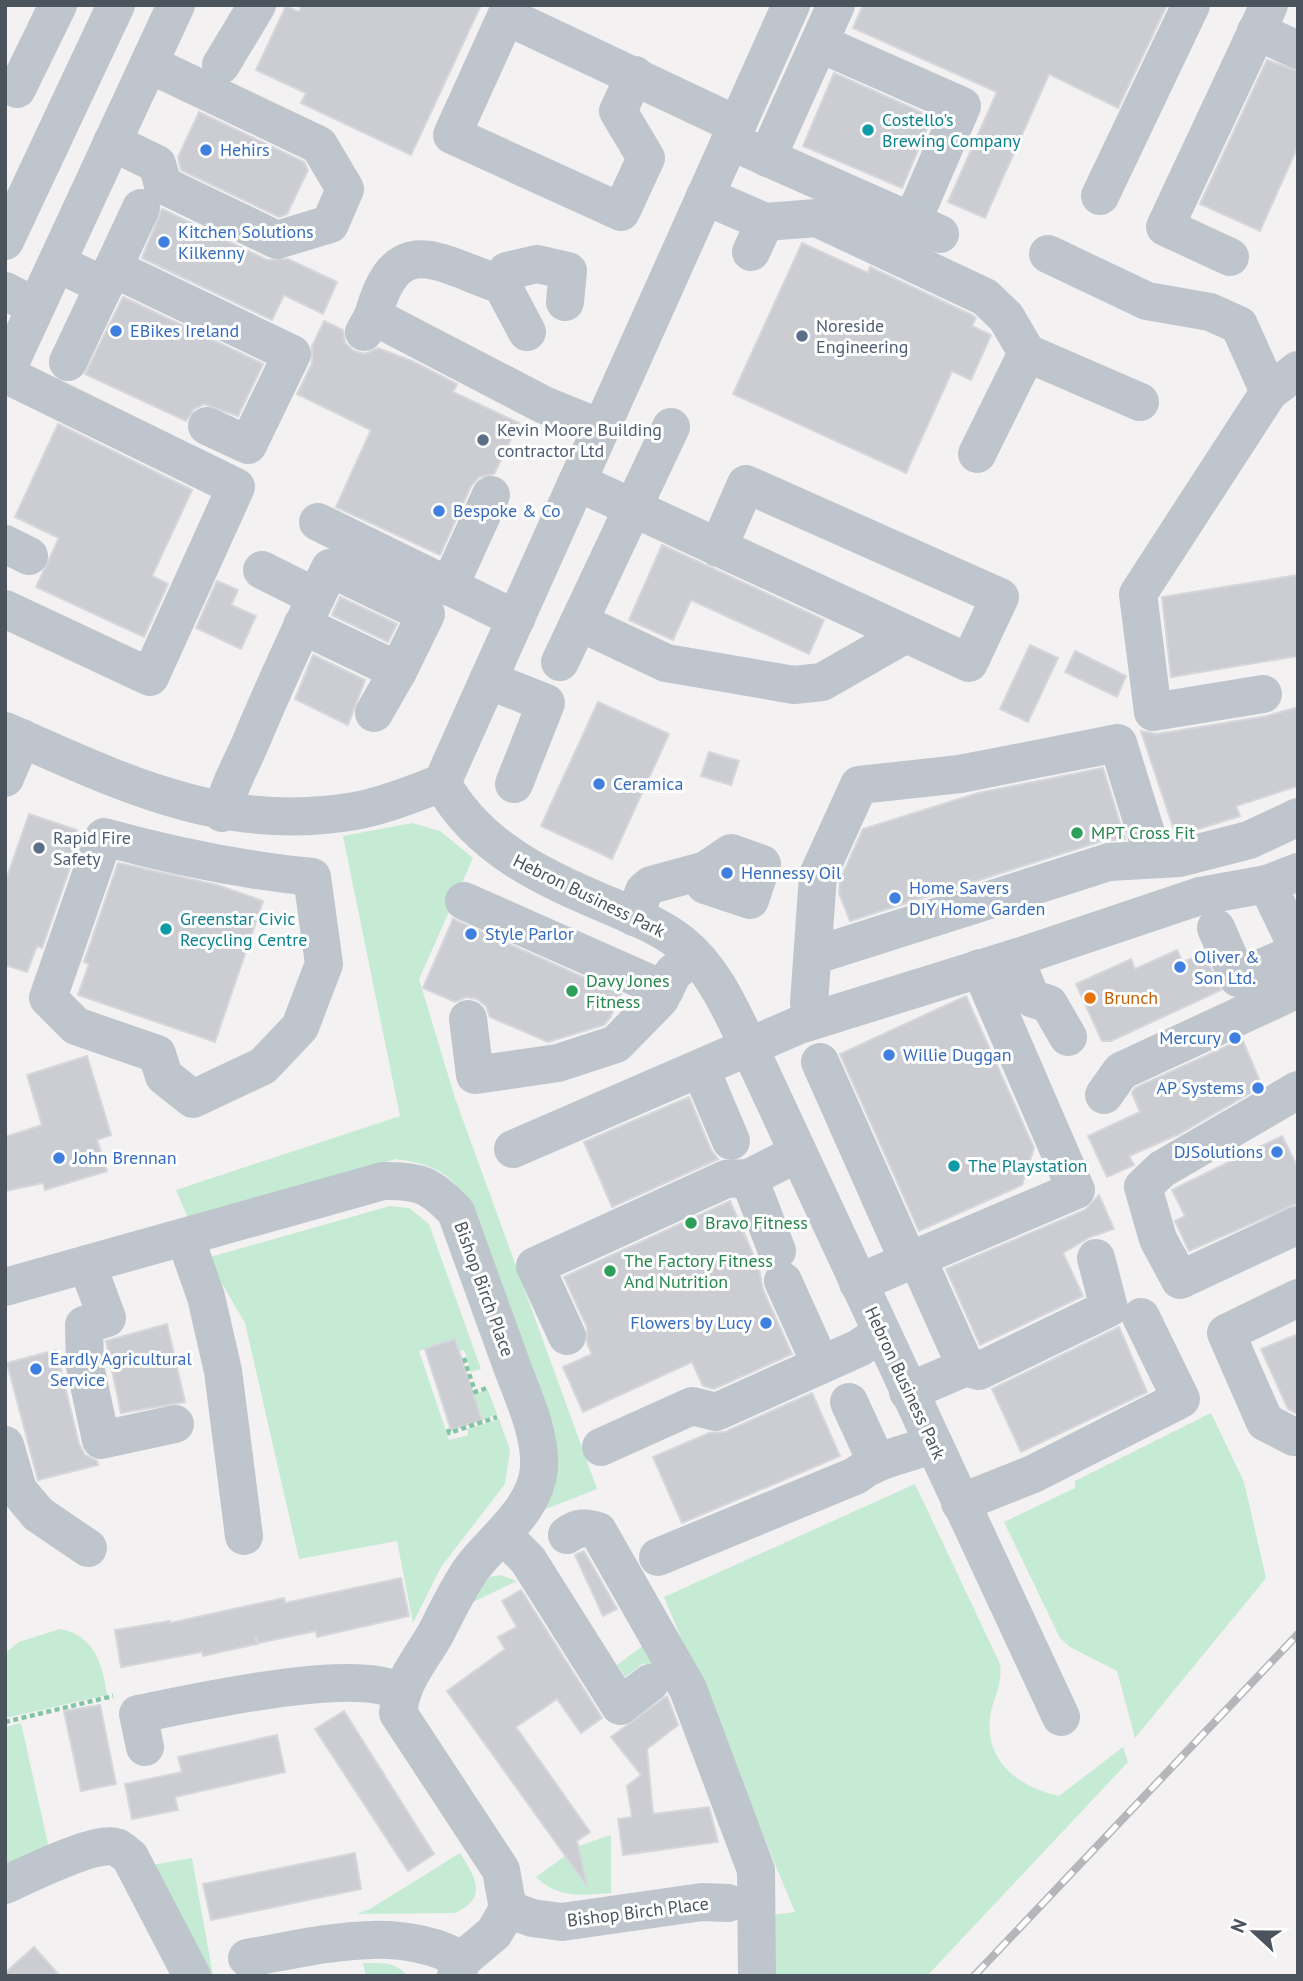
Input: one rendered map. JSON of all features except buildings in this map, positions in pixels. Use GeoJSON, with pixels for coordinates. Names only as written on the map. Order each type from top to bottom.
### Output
{"type":"FeatureCollection","features":[{"type":"Feature","properties":{"kind":"street"},"geometry":{"type":"LineString","coordinates":[[58,5],[11,86],[64,116]]}},
{"type":"Feature","properties":{"kind":"street"},"geometry":{"type":"LineString","coordinates":[[5,242],[116,5]]}},
{"type":"Feature","properties":{"kind":"street"},"geometry":{"type":"LineString","coordinates":[[5,609],[150,677],[236,487],[5,374],[21,299],[57,263],[176,5]]}},
{"type":"Feature","properties":{"kind":"street"},"geometry":{"type":"LineString","coordinates":[[221,65],[257,5]]}},
{"type":"Feature","properties":{"kind":"street"},"geometry":{"type":"LineString","coordinates":[[5,778],[13,735],[121,782],[204,807],[299,815],[356,811],[442,783],[791,5]]}},
{"type":"Feature","properties":{"kind":"street"},"geometry":{"type":"LineString","coordinates":[[767,158],[836,5]]}},
{"type":"Feature","properties":{"kind":"street"},"geometry":{"type":"LineString","coordinates":[[1100,196],[1191,5]]}},
{"type":"Feature","properties":{"kind":"street"},"geometry":{"type":"LineString","coordinates":[[635,75],[618,111],[646,158],[621,212],[452,135],[502,10],[635,75],[733,133],[767,158],[926,228],[962,106],[819,43]]}},
{"type":"Feature","properties":{"kind":"street"},"geometry":{"type":"LineString","coordinates":[[1230,257],[1165,227],[1263,18],[1298,50]]}},
{"type":"Feature","properties":{"kind":"street"},"geometry":{"type":"LineString","coordinates":[[112,142],[157,164],[163,186],[277,240],[330,224],[345,190],[319,145],[149,64]]}},
{"type":"Feature","properties":{"kind":"street"},"geometry":{"type":"LineString","coordinates":[[705,196],[758,237],[817,218],[985,297],[1006,317],[1027,353],[1140,402]]}},
{"type":"Feature","properties":{"kind":"street"},"geometry":{"type":"LineString","coordinates":[[68,362],[141,208]]}},
{"type":"Feature","properties":{"kind":"street"},"geometry":{"type":"LineString","coordinates":[[1048,254],[1147,300],[1210,312],[1238,325],[1283,381],[1138,594],[1153,712]]}},
{"type":"Feature","properties":{"kind":"street"},"geometry":{"type":"LineString","coordinates":[[527,332],[502,285],[421,258],[406,259],[392,270],[381,286],[368,324],[544,405],[601,428]]}},
{"type":"Feature","properties":{"kind":"street"},"geometry":{"type":"LineString","coordinates":[[57,263],[108,277],[292,354],[248,445],[207,426]]}},
{"type":"Feature","properties":{"kind":"street"},"geometry":{"type":"LineString","coordinates":[[502,285],[507,271],[537,264],[568,271],[565,302]]}},
{"type":"Feature","properties":{"kind":"street"},"geometry":{"type":"LineString","coordinates":[[977,454],[1027,353]]}},
{"type":"Feature","properties":{"kind":"street"},"geometry":{"type":"LineString","coordinates":[[560,662],[671,427]]}},
{"type":"Feature","properties":{"kind":"street"},"geometry":{"type":"LineString","coordinates":[[577,482],[718,548],[906,635],[969,663],[1000,597],[746,484],[718,548]]}},
{"type":"Feature","properties":{"kind":"street"},"geometry":{"type":"LineString","coordinates":[[449,587],[491,495]]}},
{"type":"Feature","properties":{"kind":"street"},"geometry":{"type":"LineString","coordinates":[[318,523],[516,619]]}},
{"type":"Feature","properties":{"kind":"street"},"geometry":{"type":"LineString","coordinates":[[168,855],[204,807],[228,788],[330,568],[426,614],[374,713]]}},
{"type":"Feature","properties":{"kind":"street"},"geometry":{"type":"LineString","coordinates":[[262,570],[309,611],[398,671]]}},
{"type":"Feature","properties":{"kind":"street"},"geometry":{"type":"LineString","coordinates":[[579,622],[666,663],[794,685],[822,682],[906,635]]}},
{"type":"Feature","properties":{"kind":"street"},"geometry":{"type":"LineString","coordinates":[[488,680],[546,703],[514,784]]}},
{"type":"Feature","properties":{"kind":"street"},"geometry":{"type":"LineString","coordinates":[[1091,722],[1263,694]]}},
{"type":"Feature","properties":{"kind":"street"},"geometry":{"type":"LineString","coordinates":[[815,1020],[809,1003],[818,875],[859,785],[960,774],[1118,743],[1154,859]]}},
{"type":"Feature","properties":{"kind":"street","name":"Hebron Business Park"},"geometry":{"type":"LineString","coordinates":[[442,783],[453,804],[501,852],[536,874],[660,928],[694,956],[716,982],[750,1049],[1061,1717]]}},
{"type":"Feature","properties":{"kind":"street"},"geometry":{"type":"LineString","coordinates":[[299,815],[301,853],[312,877],[324,964],[300,1027],[263,1066],[192,1099],[164,1076],[157,1054],[76,1026],[48,998],[104,837],[168,855],[239,869],[312,877]]}},
{"type":"Feature","properties":{"kind":"street"},"geometry":{"type":"LineString","coordinates":[[813,956],[1110,862],[1179,858],[1249,840],[1298,817]]}},
{"type":"Feature","properties":{"kind":"street"},"geometry":{"type":"LineString","coordinates":[[634,917],[644,891],[651,885],[706,870]]}},
{"type":"Feature","properties":{"kind":"street"},"geometry":{"type":"LineString","coordinates":[[513,1149],[573,1120],[701,1070],[815,1020],[1200,896],[1282,878],[1298,951],[1238,978],[1216,929]]}},
{"type":"Feature","properties":{"kind":"street"},"geometry":{"type":"LineString","coordinates":[[464,901],[665,990]]}},
{"type":"Feature","properties":{"kind":"street"},"geometry":{"type":"LineString","coordinates":[[468,1019],[475,1075],[558,1063],[616,1044],[665,990],[673,973],[694,956]]}},
{"type":"Feature","properties":{"kind":"street"},"geometry":{"type":"LineString","coordinates":[[998,963],[1031,998],[1049,1004],[1068,1038]]}},
{"type":"Feature","properties":{"kind":"street"},"geometry":{"type":"LineString","coordinates":[[917,1268],[919,1259],[1076,1190],[998,963]]}},
{"type":"Feature","properties":{"kind":"street"},"geometry":{"type":"LineString","coordinates":[[1104,1094],[1121,1071],[1298,989]]}},
{"type":"Feature","properties":{"kind":"street"},"geometry":{"type":"LineString","coordinates":[[820,1062],[966,1367]]}},
{"type":"Feature","properties":{"kind":"street"},"geometry":{"type":"LineString","coordinates":[[701,1070],[731,1141]]}},
{"type":"Feature","properties":{"kind":"street"},"geometry":{"type":"LineString","coordinates":[[1298,1090],[1162,1168],[1143,1187],[1158,1238],[1180,1280],[1298,1225]]}},
{"type":"Feature","properties":{"kind":"street"},"geometry":{"type":"LineString","coordinates":[[567,1336],[535,1266],[726,1179],[749,1178],[798,1153]]}},
{"type":"Feature","properties":{"kind":"street"},"geometry":{"type":"LineString","coordinates":[[749,1178],[780,1266],[821,1366]]}},
{"type":"Feature","properties":{"kind":"street","name":"Bishop Birch Place"},"geometry":{"type":"LineString","coordinates":[[5,1287],[383,1181],[412,1181],[436,1191],[456,1212],[539,1446],[539,1471],[531,1495],[503,1535],[473,1568],[411,1668],[400,1692]]}},
{"type":"Feature","properties":{"kind":"street"},"geometry":{"type":"LineString","coordinates":[[185,1237],[206,1297],[223,1371],[244,1536]]}},
{"type":"Feature","properties":{"kind":"street"},"geometry":{"type":"LineString","coordinates":[[908,1392],[966,1367],[979,1371],[1109,1308],[1096,1258]]}},
{"type":"Feature","properties":{"kind":"street"},"geometry":{"type":"LineString","coordinates":[[87,1264],[120,1315],[84,1325],[85,1366],[101,1440],[174,1424]]}},
{"type":"Feature","properties":{"kind":"street"},"geometry":{"type":"LineString","coordinates":[[858,1283],[917,1268]]}},
{"type":"Feature","properties":{"kind":"street"},"geometry":{"type":"LineString","coordinates":[[1298,1298],[1226,1333],[1265,1422],[1294,1437],[1298,1436]]}},
{"type":"Feature","properties":{"kind":"street"},"geometry":{"type":"LineString","coordinates":[[960,1503],[1033,1474],[1181,1399],[1140,1317]]}},
{"type":"Feature","properties":{"kind":"street"},"geometry":{"type":"LineString","coordinates":[[600,1447],[692,1406],[716,1412],[859,1349],[881,1333]]}},
{"type":"Feature","properties":{"kind":"street"},"geometry":{"type":"LineString","coordinates":[[849,1402],[876,1461]]}},
{"type":"Feature","properties":{"kind":"street"},"geometry":{"type":"LineString","coordinates":[[659,1557],[855,1476],[876,1461],[906,1455],[933,1444]]}},
{"type":"Feature","properties":{"kind":"street"},"geometry":{"type":"LineString","coordinates":[[5,1445],[18,1490],[38,1514],[88,1548]]}},
{"type":"Feature","properties":{"kind":"street"},"geometry":{"type":"LineString","coordinates":[[567,1535],[576,1529],[598,1531],[688,1689],[755,1870],[757,1976]]}},
{"type":"Feature","properties":{"kind":"street"},"geometry":{"type":"LineString","coordinates":[[503,1535],[528,1560],[620,1706],[650,1683]]}},
{"type":"Feature","properties":{"kind":"street"},"geometry":{"type":"LineString","coordinates":[[145,1747],[138,1714],[331,1682],[387,1684],[400,1692],[398,1713],[501,1870],[508,1909],[495,1933],[459,1968],[439,1947],[405,1940],[348,1941],[247,1958]]}},
{"type":"Feature","properties":{"kind":"street"},"geometry":{"type":"LineString","coordinates":[[5,1885],[49,1865],[103,1846],[116,1847],[130,1857],[192,1976]]}},
{"type":"Feature","properties":{"kind":"street","name":"Bishop Birch Place"},"geometry":{"type":"LineString","coordinates":[[508,1909],[532,1917],[562,1922],[702,1902],[728,1903]]}},
{"type":"Feature","properties":{"kind":"path"},"geometry":{"type":"LineString","coordinates":[[464,1358],[475,1392],[491,1386]]}},
{"type":"Feature","properties":{"kind":"path"},"geometry":{"type":"LineString","coordinates":[[448,1429],[449,1433],[502,1416]]}},
{"type":"Feature","properties":{"kind":"path"},"geometry":{"type":"LineString","coordinates":[[5,1722],[113,1696]]}},
{"type":"Feature","properties":{"kind":"green space"},"geometry":{"type":"Polygon","coordinates":[[[412,823],[440,831],[473,858],[419,979],[455,1098],[597,1489],[546,1509],[556,1464],[464,1194],[449,1178],[426,1165],[396,1159],[188,1218],[176,1190],[400,1116],[343,836],[412,823]]]}},
{"type":"Feature","properties":{"kind":"green space"},"geometry":{"type":"Polygon","coordinates":[[[390,1206],[409,1208],[429,1224],[481,1369],[471,1372],[464,1350],[459,1351],[455,1339],[419,1351],[449,1440],[468,1435],[467,1429],[499,1419],[510,1450],[505,1484],[441,1567],[413,1623],[397,1541],[299,1559],[245,1323],[207,1258],[390,1206]]]}},
{"type":"Feature","properties":{"kind":"green space"},"geometry":{"type":"Polygon","coordinates":[[[488,1390],[497,1414],[482,1420],[473,1395],[488,1390]]]}},
{"type":"Feature","properties":{"kind":"green space"},"geometry":{"type":"Polygon","coordinates":[[[1211,1413],[1244,1482],[1266,1578],[1135,1738],[1117,1671],[1070,1647],[1060,1638],[1004,1522],[1075,1488],[1075,1481],[1211,1413]]]}},
{"type":"Feature","properties":{"kind":"green space"},"geometry":{"type":"Polygon","coordinates":[[[915,1484],[1000,1664],[999,1685],[990,1717],[993,1747],[999,1759],[1018,1779],[1059,1796],[1123,1747],[1128,1762],[927,1976],[762,1976],[764,1916],[795,1912],[664,1597],[915,1484]]]}},
{"type":"Feature","properties":{"kind":"green space"},"geometry":{"type":"Polygon","coordinates":[[[501,1575],[517,1581],[469,1604],[489,1577],[501,1575]]]}},
{"type":"Feature","properties":{"kind":"green space"},"geometry":{"type":"Polygon","coordinates":[[[60,1629],[81,1638],[95,1653],[107,1695],[5,1718],[5,1653],[19,1642],[60,1629]]]}},
{"type":"Feature","properties":{"kind":"green space"},"geometry":{"type":"Polygon","coordinates":[[[649,1641],[663,1691],[644,1663],[625,1677],[617,1665],[649,1641]]]}},
{"type":"Feature","properties":{"kind":"green space"},"geometry":{"type":"Polygon","coordinates":[[[21,1723],[50,1853],[5,1875],[5,1727],[21,1723]]]}},
{"type":"Feature","properties":{"kind":"green space"},"geometry":{"type":"Polygon","coordinates":[[[611,1835],[611,1893],[571,1894],[553,1889],[536,1877],[579,1846],[611,1835]]]}},
{"type":"Feature","properties":{"kind":"green space"},"geometry":{"type":"Polygon","coordinates":[[[460,1853],[476,1886],[472,1901],[466,1907],[455,1913],[357,1914],[370,1909],[460,1853]]]}},
{"type":"Feature","properties":{"kind":"green space"},"geometry":{"type":"Polygon","coordinates":[[[192,1858],[213,1976],[199,1976],[146,1866],[192,1858]]]}},
{"type":"Feature","properties":{"kind":"green space"},"geometry":{"type":"Polygon","coordinates":[[[363,1963],[393,1965],[407,1976],[366,1976],[363,1963]]]}},
{"type":"Feature","properties":{"kind":"railway"},"geometry":{"type":"LineString","coordinates":[[974,1976],[1298,1634]]}},
{"type":"Feature","properties":{"kind":"place","name":"Costello's Brewing Company"},"geometry":{"type":"Point","coordinates":[868,130]}},
{"type":"Feature","properties":{"kind":"place","name":"Hehirs"},"geometry":{"type":"Point","coordinates":[206,150]}},
{"type":"Feature","properties":{"kind":"place","name":"Kitchen Solutions Kilkenny"},"geometry":{"type":"Point","coordinates":[164,242]}},
{"type":"Feature","properties":{"kind":"place","name":"EBikes Ireland"},"geometry":{"type":"Point","coordinates":[116,331]}},
{"type":"Feature","properties":{"kind":"place","name":"Noreside Engineering"},"geometry":{"type":"Point","coordinates":[802,336]}},
{"type":"Feature","properties":{"kind":"place","name":"Kevin Moore Building contractor Ltd"},"geometry":{"type":"Point","coordinates":[483,440]}},
{"type":"Feature","properties":{"kind":"place","name":"Bespoke & Co"},"geometry":{"type":"Point","coordinates":[439,511]}},
{"type":"Feature","properties":{"kind":"place","name":"Ceramica"},"geometry":{"type":"Point","coordinates":[599,784]}},
{"type":"Feature","properties":{"kind":"place","name":"MPT Cross Fit"},"geometry":{"type":"Point","coordinates":[1077,833]}},
{"type":"Feature","properties":{"kind":"place","name":"Rapid Fire Safety"},"geometry":{"type":"Point","coordinates":[39,848]}},
{"type":"Feature","properties":{"kind":"place","name":"Hennessy Oil"},"geometry":{"type":"Point","coordinates":[727,873]}},
{"type":"Feature","properties":{"kind":"place","name":"Home Savers DIY Home Garden"},"geometry":{"type":"Point","coordinates":[895,898]}},
{"type":"Feature","properties":{"kind":"place","name":"Greenstar Civic Recycling Centre"},"geometry":{"type":"Point","coordinates":[166,929]}},
{"type":"Feature","properties":{"kind":"place","name":"Style Parlor"},"geometry":{"type":"Point","coordinates":[471,934]}},
{"type":"Feature","properties":{"kind":"place","name":"Oliver & Son Ltd."},"geometry":{"type":"Point","coordinates":[1180,967]}},
{"type":"Feature","properties":{"kind":"place","name":"Davy Jones Fitness"},"geometry":{"type":"Point","coordinates":[572,991]}},
{"type":"Feature","properties":{"kind":"place","name":"Brunch"},"geometry":{"type":"Point","coordinates":[1090,998]}},
{"type":"Feature","properties":{"kind":"place","name":"Mercury"},"geometry":{"type":"Point","coordinates":[1235,1038]}},
{"type":"Feature","properties":{"kind":"place","name":"Willie Duggan"},"geometry":{"type":"Point","coordinates":[889,1055]}},
{"type":"Feature","properties":{"kind":"place","name":"AP Systems"},"geometry":{"type":"Point","coordinates":[1258,1088]}},
{"type":"Feature","properties":{"kind":"place","name":"DJSolutions"},"geometry":{"type":"Point","coordinates":[1277,1152]}},
{"type":"Feature","properties":{"kind":"place","name":"John Brennan"},"geometry":{"type":"Point","coordinates":[59,1158]}},
{"type":"Feature","properties":{"kind":"place","name":"The Playstation"},"geometry":{"type":"Point","coordinates":[954,1166]}},
{"type":"Feature","properties":{"kind":"place","name":"Bravo Fitness"},"geometry":{"type":"Point","coordinates":[691,1223]}},
{"type":"Feature","properties":{"kind":"place","name":"The Factory Fitness And Nutrition"},"geometry":{"type":"Point","coordinates":[610,1271]}},
{"type":"Feature","properties":{"kind":"place","name":"Flowers by Lucy"},"geometry":{"type":"Point","coordinates":[766,1323]}},
{"type":"Feature","properties":{"kind":"place","name":"Eardly Agricultural Service"},"geometry":{"type":"Point","coordinates":[36,1369]}}]}
